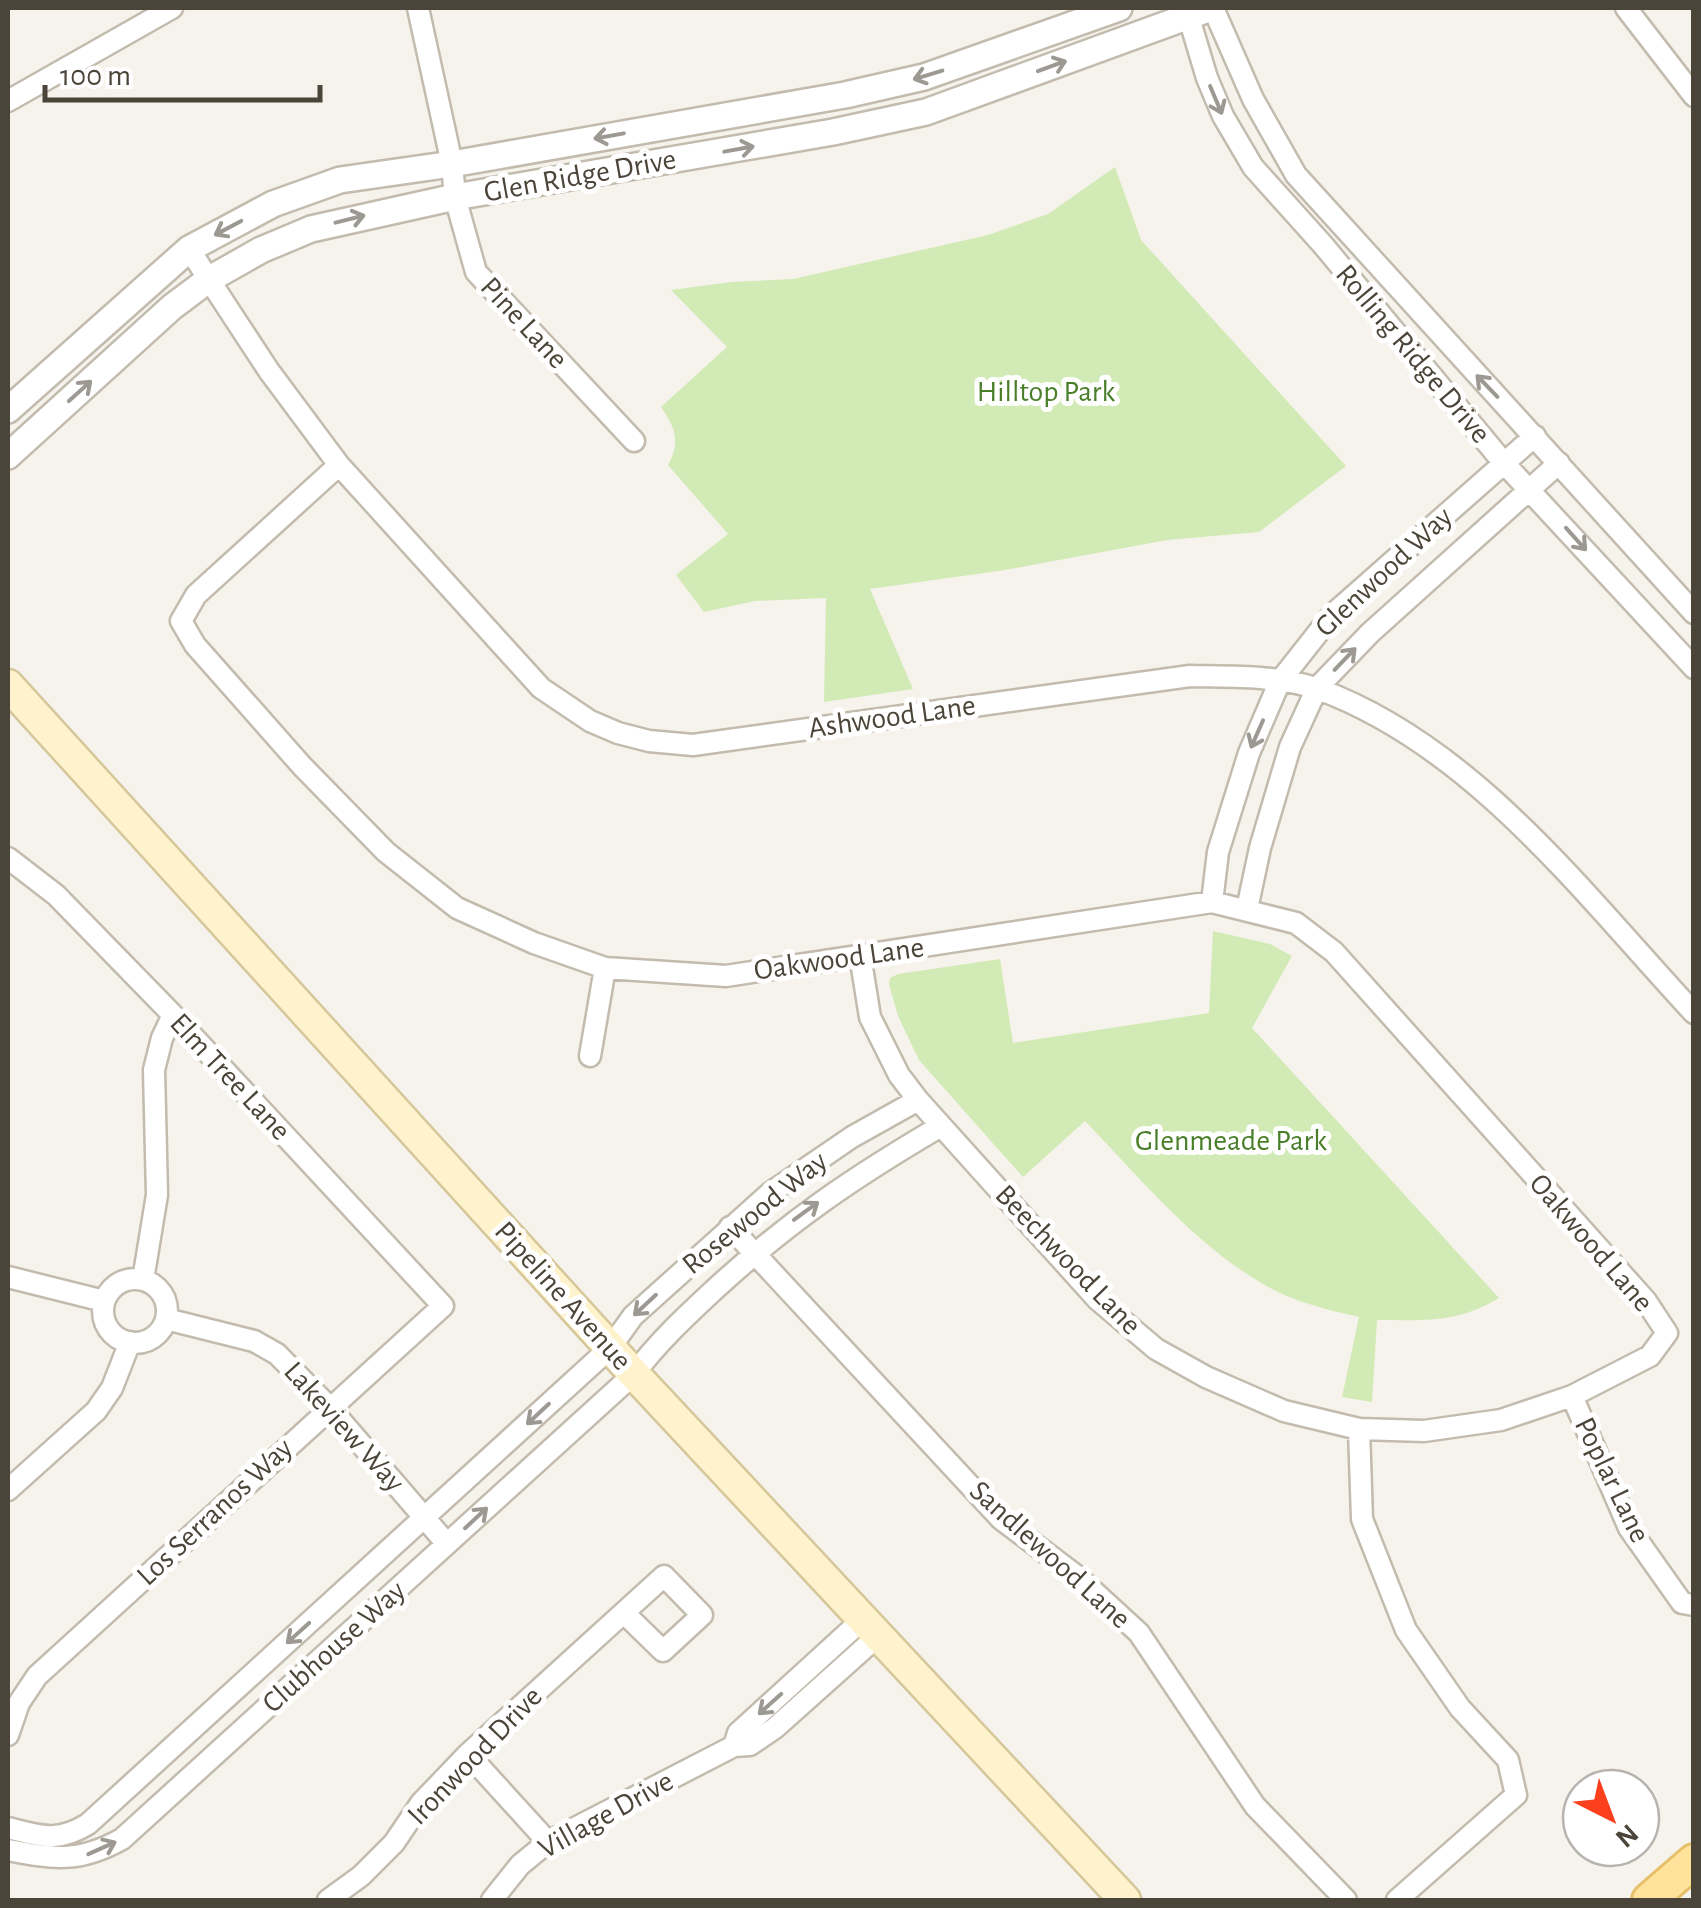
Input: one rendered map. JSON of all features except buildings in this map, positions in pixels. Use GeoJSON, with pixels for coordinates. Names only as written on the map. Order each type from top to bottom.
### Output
{"type":"FeatureCollection","features":[{"type":"Feature","properties":{"kind":"main road","name":"Pipeline Avenue"},"geometry":{"type":"LineString","coordinates":[[8,685],[610,1348],[1125,1900]]}},
{"type":"Feature","properties":{"kind":"main road"},"geometry":{"type":"LineString","coordinates":[[1649,1900],[1694,1861]]}},
{"type":"Feature","properties":{"kind":"street"},"geometry":{"type":"LineString","coordinates":[[8,101],[172,8]]}},
{"type":"Feature","properties":{"kind":"street","name":"Pine Lane"},"geometry":{"type":"LineString","coordinates":[[418,8],[452,164],[455,198],[476,272],[634,441]]}},
{"type":"Feature","properties":{"kind":"street","name":"Glen Ridge Drive"},"geometry":{"type":"LineString","coordinates":[[8,410],[189,249],[273,204],[340,180],[845,95],[908,80],[1119,8]]}},
{"type":"Feature","properties":{"kind":"street"},"geometry":{"type":"LineString","coordinates":[[1626,8],[1694,96]]}},
{"type":"Feature","properties":{"kind":"street","name":"Glen Ridge Drive"},"geometry":{"type":"LineString","coordinates":[[8,456],[172,306],[261,250],[311,229],[455,198],[926,112],[1200,10]]}},
{"type":"Feature","properties":{"kind":"street","name":"Rolling Ridge Drive"},"geometry":{"type":"LineString","coordinates":[[1200,10],[1296,174],[1694,614]]}},
{"type":"Feature","properties":{"kind":"street","name":"Rolling Ridge Drive"},"geometry":{"type":"LineString","coordinates":[[1200,10],[1207,78],[1223,116],[1253,168],[1323,245],[1502,462],[1694,668]]}},
{"type":"Feature","properties":{"kind":"street","name":"Ashwood Lane"},"geometry":{"type":"LineString","coordinates":[[189,249],[339,465],[541,688],[590,721],[648,741],[693,744],[1190,676],[1280,681],[1316,688],[1401,730],[1499,802],[1694,1013]]}},
{"type":"Feature","properties":{"kind":"street","name":"Glenwood Way"},"geometry":{"type":"LineString","coordinates":[[1212,902],[1218,852],[1244,770],[1280,681],[1332,615],[1535,436]]}},
{"type":"Feature","properties":{"kind":"street","name":"Glenwood Way"},"geometry":{"type":"LineString","coordinates":[[1248,908],[1260,848],[1290,747],[1316,688],[1370,633],[1559,463]]}},
{"type":"Feature","properties":{"kind":"street","name":"Oakwood Lane"},"geometry":{"type":"LineString","coordinates":[[339,465],[196,595],[181,621],[206,658],[302,766],[386,852],[458,908],[534,943],[605,968],[726,976],[1212,902],[1296,923],[1334,952],[1646,1302],[1667,1333]]}},
{"type":"Feature","properties":{"kind":"street","name":"Elm Tree Lane"},"geometry":{"type":"LineString","coordinates":[[8,858],[56,895],[173,1015],[443,1306]]}},
{"type":"Feature","properties":{"kind":"street","name":"Beechwood Lane"},"geometry":{"type":"LineString","coordinates":[[860,955],[870,1017],[899,1075],[918,1100],[1097,1299],[1156,1350],[1206,1377],[1284,1412],[1359,1429],[1424,1431],[1501,1420],[1572,1396],[1650,1356],[1667,1333]]}},
{"type":"Feature","properties":{"kind":"street"},"geometry":{"type":"LineString","coordinates":[[590,1056],[605,968]]}},
{"type":"Feature","properties":{"kind":"street"},"geometry":{"type":"LineString","coordinates":[[143,1280],[157,1194],[154,1070],[173,1015]]}},
{"type":"Feature","properties":{"kind":"street","name":"Rosewood Way"},"geometry":{"type":"LineString","coordinates":[[610,1348],[633,1316],[730,1227],[813,1162],[918,1100]]}},
{"type":"Feature","properties":{"kind":"street","name":"Rosewood Way"},"geometry":{"type":"LineString","coordinates":[[634,1374],[657,1343],[754,1253],[838,1188],[940,1126]]}},
{"type":"Feature","properties":{"kind":"street","name":"Sandlewood Lane"},"geometry":{"type":"LineString","coordinates":[[730,1227],[1001,1519],[1078,1577],[1138,1633],[1255,1806],[1346,1900]]}},
{"type":"Feature","properties":{"kind":"street"},"geometry":{"type":"LineString","coordinates":[[8,1277],[104,1301]]}},
{"type":"Feature","properties":{"kind":"street"},"geometry":{"type":"LineString","coordinates":[[143,1280],[163,1295],[166,1319],[156,1334],[130,1342],[108,1328],[104,1301],[120,1282],[143,1280]]}},
{"type":"Feature","properties":{"kind":"street","name":"Los Serranos Way"},"geometry":{"type":"LineString","coordinates":[[8,1735],[20,1703],[37,1676],[443,1306]]}},
{"type":"Feature","properties":{"kind":"street","name":"Lakeview Way"},"geometry":{"type":"LineString","coordinates":[[166,1319],[254,1341],[277,1354],[329,1407],[448,1544]]}},
{"type":"Feature","properties":{"kind":"street"},"geometry":{"type":"LineString","coordinates":[[8,1490],[96,1411],[112,1388],[130,1342]]}},
{"type":"Feature","properties":{"kind":"street","name":"Clubhouse Way"},"geometry":{"type":"LineString","coordinates":[[8,1828],[54,1838],[88,1824],[610,1348]]}},
{"type":"Feature","properties":{"kind":"street","name":"Clubhouse Way"},"geometry":{"type":"LineString","coordinates":[[8,1850],[48,1858],[77,1857],[98,1852],[122,1839],[634,1374]]}},
{"type":"Feature","properties":{"kind":"street","name":"Poplar Lane"},"geometry":{"type":"LineString","coordinates":[[1572,1396],[1629,1528],[1682,1603],[1694,1605]]}},
{"type":"Feature","properties":{"kind":"street"},"geometry":{"type":"LineString","coordinates":[[1359,1429],[1362,1519],[1406,1630],[1460,1708],[1508,1760],[1516,1795],[1398,1900]]}},
{"type":"Feature","properties":{"kind":"street","name":"Ironwood Drive"},"geometry":{"type":"LineString","coordinates":[[328,1900],[360,1876],[394,1842],[421,1802],[468,1754],[624,1613]]}},
{"type":"Feature","properties":{"kind":"street","name":"Village Drive"},"geometry":{"type":"LineString","coordinates":[[734,1746],[738,1732],[808,1670],[871,1627]]}},
{"type":"Feature","properties":{"kind":"street","name":"Village Drive"},"geometry":{"type":"LineString","coordinates":[[492,1900],[520,1865],[548,1842],[734,1746],[750,1745],[763,1737],[824,1686],[871,1627]]}},
{"type":"Feature","properties":{"kind":"street"},"geometry":{"type":"LineString","coordinates":[[808,1670],[824,1686]]}},
{"type":"Feature","properties":{"kind":"street"},"geometry":{"type":"LineString","coordinates":[[468,1754],[548,1842]]}},
{"type":"Feature","properties":{"kind":"green space","name":"Hilltop Park"},"geometry":{"type":"Polygon","coordinates":[[[1115,167],[1141,240],[1346,466],[1259,532],[1167,540],[1005,570],[870,589],[913,689],[824,702],[826,598],[755,601],[704,612],[676,575],[728,534],[668,465],[675,435],[661,407],[727,347],[671,290],[793,279],[988,235],[1048,214],[1115,167]]]}},
{"type":"Feature","properties":{"kind":"green space","name":"Glenmeade Park"},"geometry":{"type":"Polygon","coordinates":[[[1213,931],[1270,944],[1292,956],[1252,1028],[1499,1298],[1454,1316],[1377,1320],[1372,1402],[1342,1397],[1359,1317],[1292,1298],[1243,1272],[1172,1212],[1085,1121],[1023,1177],[919,1060],[898,1016],[889,984],[890,978],[898,974],[1000,959],[1013,1043],[1209,1013],[1213,931]]]}}]}
